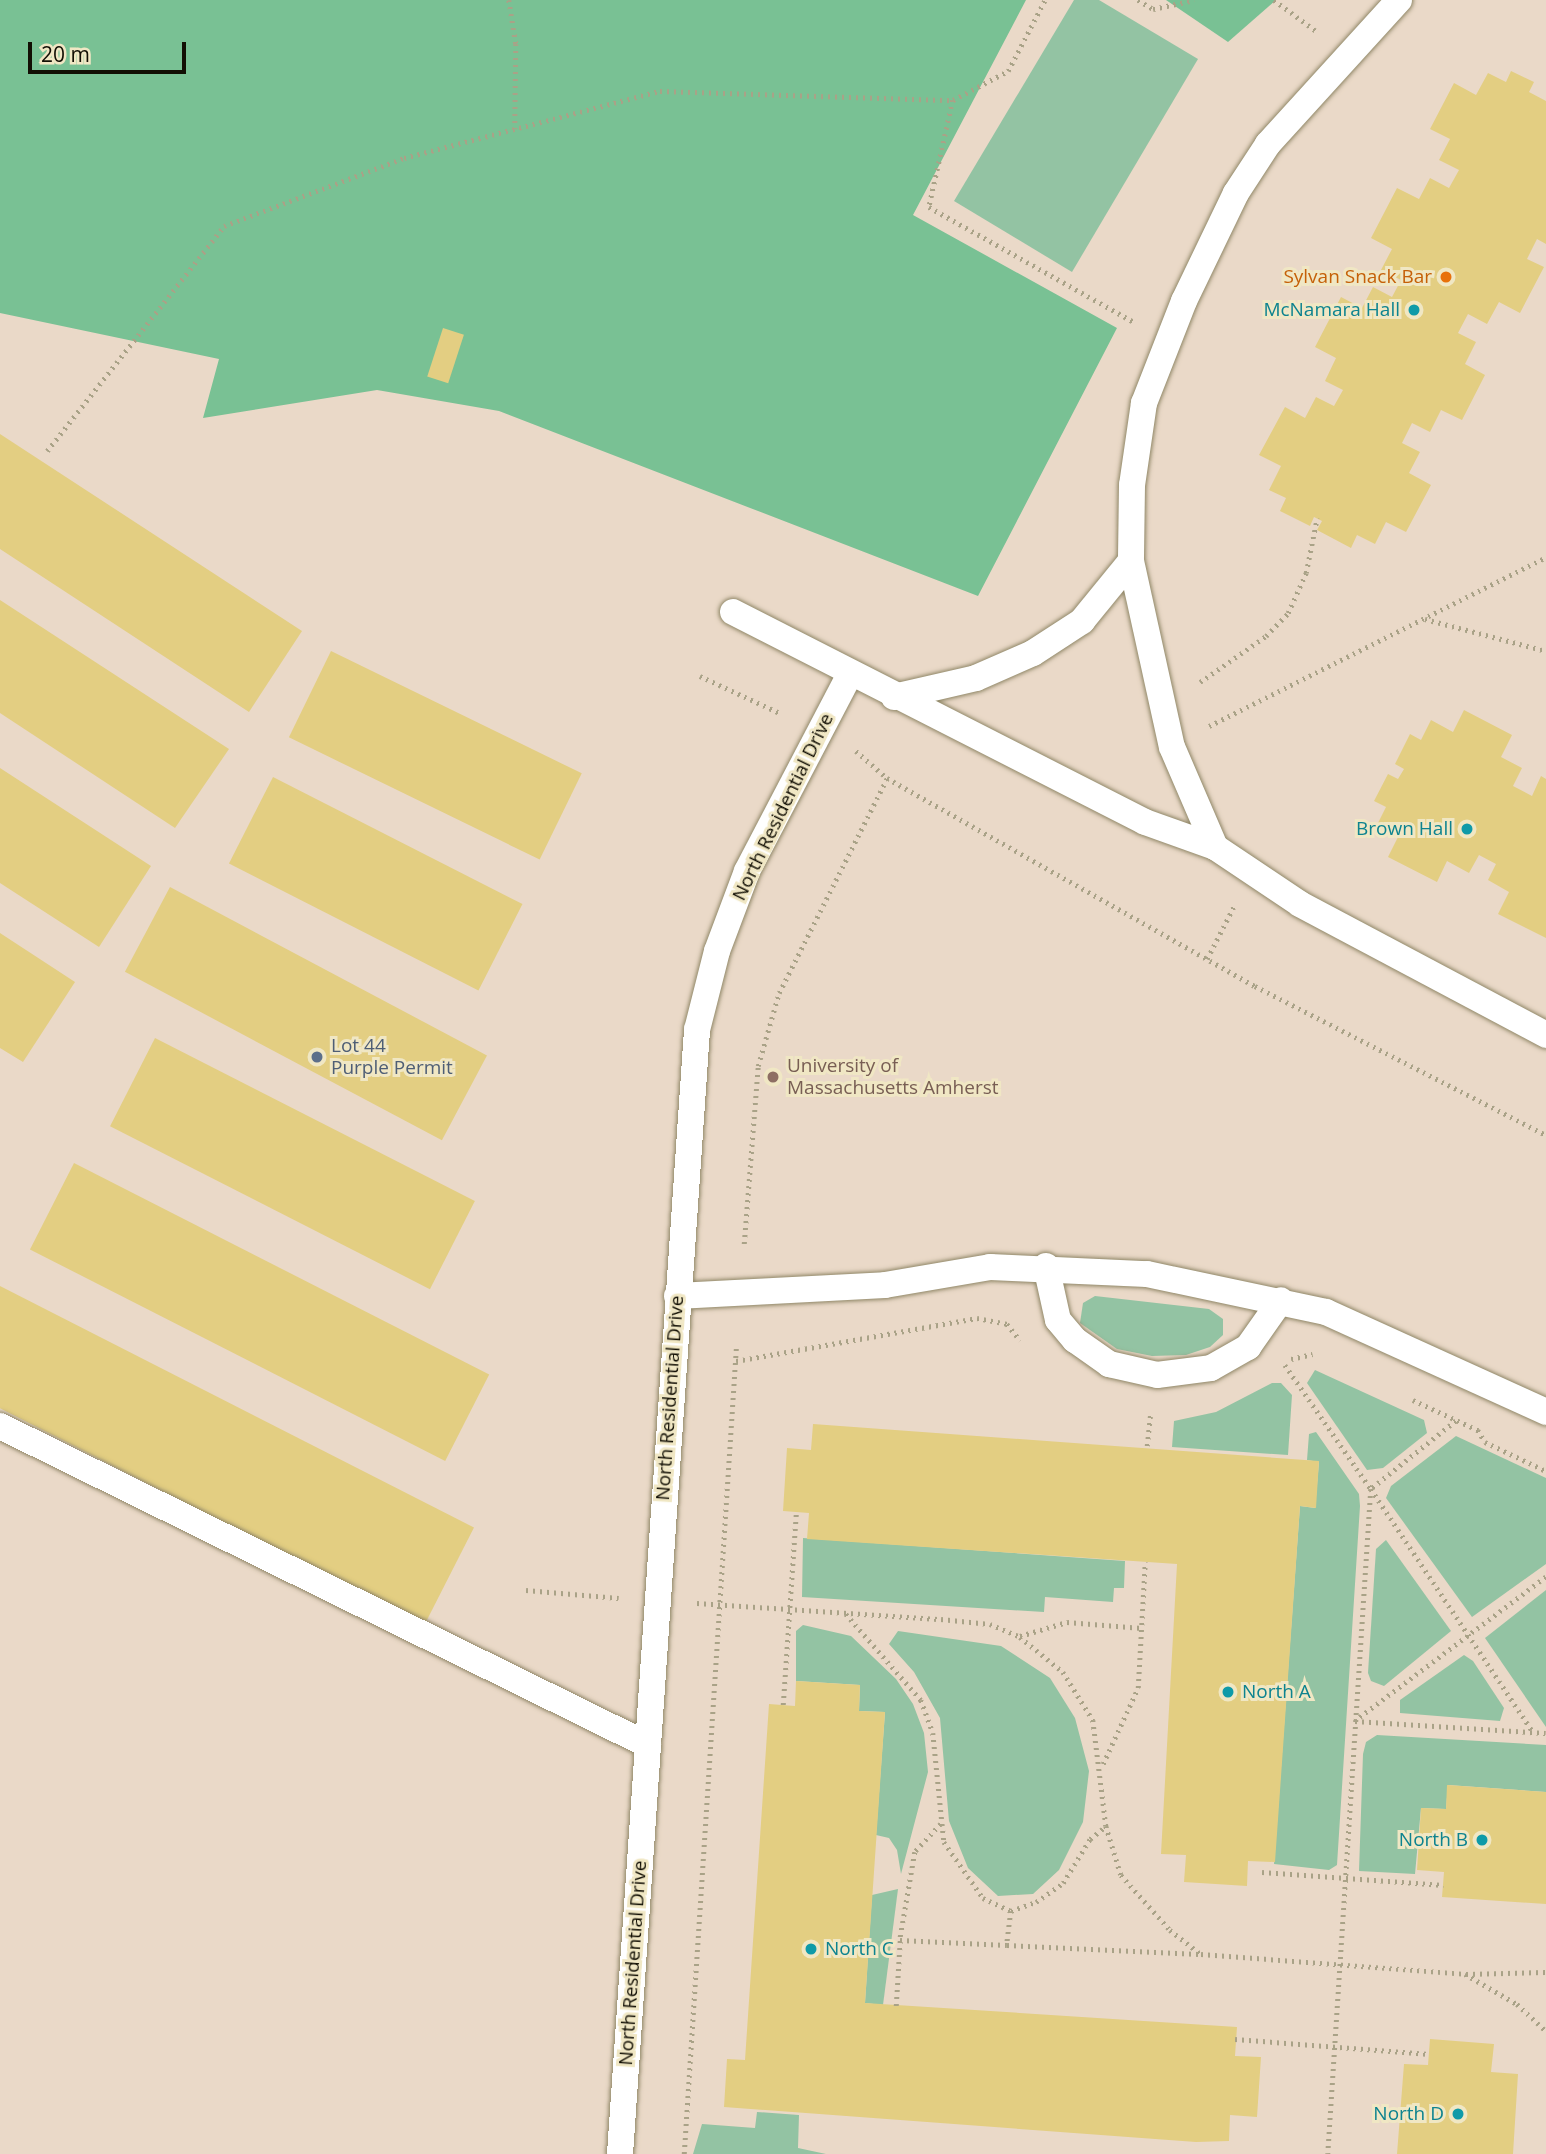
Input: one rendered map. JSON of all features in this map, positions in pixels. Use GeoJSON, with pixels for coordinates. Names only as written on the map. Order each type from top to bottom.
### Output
{"type":"FeatureCollection","features":[{"type":"Feature","properties":{"kind":"lane"},"geometry":{"type":"LineString","coordinates":[[1215,847],[1172,747],[1131,561],[1132,485],[1144,403],[1168,341],[1236,193],[1268,144],[1347,54],[1399,0]]}},
{"type":"Feature","properties":{"kind":"lane"},"geometry":{"type":"LineString","coordinates":[[894,697],[976,678],[1033,653],[1082,621],[1131,561]]}},
{"type":"Feature","properties":{"kind":"lane"},"geometry":{"type":"LineString","coordinates":[[733,612],[894,697],[1145,822],[1215,847],[1300,904],[1546,1035]]}},
{"type":"Feature","properties":{"kind":"lane","name":"North Residential Drive"},"geometry":{"type":"LineString","coordinates":[[620,2154],[697,1030],[717,951],[747,871],[850,674]]}},
{"type":"Feature","properties":{"kind":"lane"},"geometry":{"type":"LineString","coordinates":[[677,1296],[885,1285],[990,1267],[1046,1266],[1147,1274],[1281,1300],[1357,1323],[1546,1412]]}},
{"type":"Feature","properties":{"kind":"lane"},"geometry":{"type":"LineString","coordinates":[[1046,1266],[1058,1320],[1075,1340],[1110,1364],[1157,1376],[1211,1368],[1248,1347],[1281,1300]]}},
{"type":"Feature","properties":{"kind":"lane"},"geometry":{"type":"LineString","coordinates":[[0,1426],[648,1745]]}},
{"type":"Feature","properties":{"kind":"path"},"geometry":{"type":"LineString","coordinates":[[509,0],[516,44],[515,129]]}},
{"type":"Feature","properties":{"kind":"path"},"geometry":{"type":"LineString","coordinates":[[47,451],[224,226],[404,158],[660,91],[953,100],[1008,71],[1045,0]]}},
{"type":"Feature","properties":{"kind":"path"},"geometry":{"type":"LineString","coordinates":[[1138,0],[1153,9],[1194,0]]}},
{"type":"Feature","properties":{"kind":"path"},"geometry":{"type":"LineString","coordinates":[[1274,0],[1347,54]]}},
{"type":"Feature","properties":{"kind":"path"},"geometry":{"type":"LineString","coordinates":[[953,100],[929,207],[1168,341]]}},
{"type":"Feature","properties":{"kind":"path"},"geometry":{"type":"LineString","coordinates":[[1196,684],[1266,636],[1288,612],[1304,581],[1317,518]]}},
{"type":"Feature","properties":{"kind":"path"},"geometry":{"type":"LineString","coordinates":[[1201,730],[1546,557]]}},
{"type":"Feature","properties":{"kind":"path"},"geometry":{"type":"LineString","coordinates":[[1424,619],[1546,651]]}},
{"type":"Feature","properties":{"kind":"path"},"geometry":{"type":"LineString","coordinates":[[699,676],[792,719]]}},
{"type":"Feature","properties":{"kind":"path"},"geometry":{"type":"LineString","coordinates":[[853,749],[887,778],[1207,959],[1546,1135]]}},
{"type":"Feature","properties":{"kind":"path"},"geometry":{"type":"LineString","coordinates":[[744,1244],[758,1066],[779,993],[887,778]]}},
{"type":"Feature","properties":{"kind":"path"},"geometry":{"type":"LineString","coordinates":[[1207,959],[1239,896]]}},
{"type":"Feature","properties":{"kind":"path"},"geometry":{"type":"LineString","coordinates":[[684,2154],[736,1349]]}},
{"type":"Feature","properties":{"kind":"path"},"geometry":{"type":"LineString","coordinates":[[1283,1363],[1371,1489],[1533,1732]]}},
{"type":"Feature","properties":{"kind":"path"},"geometry":{"type":"LineString","coordinates":[[1147,1446],[1150,1411]]}},
{"type":"Feature","properties":{"kind":"path"},"geometry":{"type":"LineString","coordinates":[[1328,2154],[1371,1489],[1456,1421]]}},
{"type":"Feature","properties":{"kind":"path"},"geometry":{"type":"LineString","coordinates":[[783,1705],[796,1512]]}},
{"type":"Feature","properties":{"kind":"path"},"geometry":{"type":"LineString","coordinates":[[1102,1765],[1138,1688],[1145,1562]]}},
{"type":"Feature","properties":{"kind":"path"},"geometry":{"type":"LineString","coordinates":[[1355,1721],[1546,1577]]}},
{"type":"Feature","properties":{"kind":"path"},"geometry":{"type":"LineString","coordinates":[[526,1590],[627,1599]]}},
{"type":"Feature","properties":{"kind":"path"},"geometry":{"type":"LineString","coordinates":[[686,1602],[989,1624],[1020,1637],[1081,1695],[1102,1765],[1106,1826],[1121,1875],[1170,1930],[1200,1954]]}},
{"type":"Feature","properties":{"kind":"path"},"geometry":{"type":"LineString","coordinates":[[846,1614],[921,1700],[933,1733],[941,1824],[959,1870],[983,1898],[1011,1911]]}},
{"type":"Feature","properties":{"kind":"path"},"geometry":{"type":"LineString","coordinates":[[1020,1637],[1067,1622],[1142,1628]]}},
{"type":"Feature","properties":{"kind":"path"},"geometry":{"type":"LineString","coordinates":[[1355,1721],[1546,1733]]}},
{"type":"Feature","properties":{"kind":"path"},"geometry":{"type":"LineString","coordinates":[[896,2006],[900,1940],[915,1852],[941,1824]]}},
{"type":"Feature","properties":{"kind":"path"},"geometry":{"type":"LineString","coordinates":[[1011,1911],[1063,1883],[1090,1839],[1106,1826]]}},
{"type":"Feature","properties":{"kind":"path"},"geometry":{"type":"LineString","coordinates":[[1262,1872],[1444,1885]]}},
{"type":"Feature","properties":{"kind":"path"},"geometry":{"type":"LineString","coordinates":[[1007,1945],[1011,1911]]}},
{"type":"Feature","properties":{"kind":"path"},"geometry":{"type":"LineString","coordinates":[[900,1940],[1200,1954],[1465,1974],[1546,1972]]}},
{"type":"Feature","properties":{"kind":"path"},"geometry":{"type":"LineString","coordinates":[[1465,1974],[1517,2004],[1546,2031]]}},
{"type":"Feature","properties":{"kind":"path"},"geometry":{"type":"LineString","coordinates":[[1236,2039],[1429,2053]]}},
{"type":"Feature","properties":{"kind":"shaded area","name":"University of Massachusetts Amherst"},"geometry":{"type":"Polygon","coordinates":[[[0,0],[1546,0],[1546,2154],[0,2154],[0,0]]]}},
{"type":"Feature","properties":{"kind":"green space"},"geometry":{"type":"Polygon","coordinates":[[[0,0],[1026,0],[913,215],[1117,328],[978,596],[499,411],[377,390],[203,418],[219,359],[0,313],[0,0]]]}},
{"type":"Feature","properties":{"kind":"green space"},"geometry":{"type":"Polygon","coordinates":[[[1074,0],[1099,0],[1198,59],[1072,272],[954,201],[1074,0]]]}},
{"type":"Feature","properties":{"kind":"green space"},"geometry":{"type":"Polygon","coordinates":[[[1166,0],[1276,0],[1228,42],[1166,0]]]}},
{"type":"Feature","properties":{"kind":"green space"},"geometry":{"type":"Polygon","coordinates":[[[1095,1296],[1209,1309],[1223,1319],[1223,1335],[1210,1347],[1186,1355],[1152,1356],[1117,1349],[1080,1323],[1083,1303],[1095,1296]]]}},
{"type":"Feature","properties":{"kind":"green space"},"geometry":{"type":"Polygon","coordinates":[[[1315,1370],[1424,1420],[1427,1433],[1383,1468],[1367,1470],[1307,1383],[1315,1370]]]}},
{"type":"Feature","properties":{"kind":"green space"},"geometry":{"type":"Polygon","coordinates":[[[1272,1383],[1281,1383],[1292,1395],[1288,1455],[1172,1447],[1174,1421],[1216,1412],[1272,1383]]]}},
{"type":"Feature","properties":{"kind":"green space"},"geometry":{"type":"Polygon","coordinates":[[[1316,1432],[1359,1494],[1360,1506],[1337,1865],[1329,1870],[1274,1864],[1300,1506],[1315,1508],[1319,1462],[1307,1460],[1309,1434],[1316,1432]]]}},
{"type":"Feature","properties":{"kind":"green space"},"geometry":{"type":"Polygon","coordinates":[[[1456,1436],[1546,1478],[1546,1564],[1472,1617],[1386,1498],[1391,1486],[1456,1436]]]}},
{"type":"Feature","properties":{"kind":"green space"},"geometry":{"type":"Polygon","coordinates":[[[803,1538],[1125,1561],[1124,1588],[1114,1588],[1113,1602],[1045,1597],[1044,1612],[802,1597],[803,1538]]]}},
{"type":"Feature","properties":{"kind":"green space"},"geometry":{"type":"Polygon","coordinates":[[[1386,1540],[1451,1631],[1384,1686],[1371,1681],[1368,1673],[1376,1549],[1386,1540]]]}},
{"type":"Feature","properties":{"kind":"green space"},"geometry":{"type":"Polygon","coordinates":[[[1546,1590],[1546,1727],[1485,1638],[1546,1590]]]}},
{"type":"Feature","properties":{"kind":"green space"},"geometry":{"type":"Polygon","coordinates":[[[803,1625],[851,1636],[896,1679],[913,1704],[924,1733],[928,1772],[901,1874],[897,1850],[889,1838],[876,1835],[885,1712],[859,1711],[860,1685],[796,1681],[796,1631],[803,1625]]]}},
{"type":"Feature","properties":{"kind":"green space"},"geometry":{"type":"Polygon","coordinates":[[[898,1631],[1001,1646],[1050,1678],[1075,1718],[1089,1771],[1083,1822],[1059,1870],[1033,1894],[998,1896],[968,1868],[949,1821],[940,1718],[914,1672],[889,1644],[898,1631]]]}},
{"type":"Feature","properties":{"kind":"green space"},"geometry":{"type":"Polygon","coordinates":[[[1464,1655],[1473,1661],[1504,1708],[1500,1721],[1400,1713],[1400,1700],[1464,1655]]]}},
{"type":"Feature","properties":{"kind":"green space"},"geometry":{"type":"Polygon","coordinates":[[[1377,1735],[1546,1745],[1546,1792],[1448,1785],[1446,1809],[1421,1808],[1415,1874],[1359,1871],[1363,1754],[1366,1742],[1377,1735]]]}},
{"type":"Feature","properties":{"kind":"green space"},"geometry":{"type":"Polygon","coordinates":[[[898,1889],[883,2005],[865,2003],[872,1895],[898,1889]]]}},
{"type":"Feature","properties":{"kind":"green space"},"geometry":{"type":"Polygon","coordinates":[[[757,2112],[799,2115],[798,2148],[826,2154],[693,2154],[702,2124],[755,2128],[757,2112]]]}},
{"type":"Feature","properties":{"kind":"building","name":"McNamara Hall"},"geometry":{"type":"Polygon","coordinates":[[[1511,71],[1534,82],[1529,92],[1546,101],[1546,244],[1537,239],[1527,259],[1544,267],[1520,313],[1499,302],[1487,324],[1468,314],[1458,333],[1476,342],[1465,364],[1485,375],[1462,420],[1441,410],[1430,432],[1412,423],[1402,443],[1420,452],[1409,473],[1431,485],[1406,532],[1386,522],[1375,544],[1357,535],[1351,548],[1317,530],[1322,521],[1314,517],[1310,526],[1280,511],[1286,498],[1269,490],[1281,466],[1259,455],[1285,407],[1305,418],[1316,397],[1334,406],[1343,390],[1325,381],[1336,358],[1315,347],[1341,297],[1362,308],[1373,287],[1392,297],[1401,280],[1381,270],[1392,249],[1371,238],[1397,188],[1419,199],[1430,178],[1449,188],[1459,170],[1439,160],[1450,139],[1430,129],[1454,83],[1476,95],[1488,73],[1506,82],[1511,71]]]}},
{"type":"Feature","properties":{"kind":"building"},"geometry":{"type":"Polygon","coordinates":[[[443,328],[464,335],[448,383],[427,377],[443,328]]]}},
{"type":"Feature","properties":{"kind":"building"},"geometry":{"type":"Polygon","coordinates":[[[0,434],[302,631],[249,712],[0,549],[0,434]]]}},
{"type":"Feature","properties":{"kind":"building"},"geometry":{"type":"Polygon","coordinates":[[[0,600],[229,749],[175,828],[0,713],[0,600]]]}},
{"type":"Feature","properties":{"kind":"building"},"geometry":{"type":"Polygon","coordinates":[[[331,651],[582,773],[540,860],[289,737],[331,651]]]}},
{"type":"Feature","properties":{"kind":"building","name":"Brown Hall"},"geometry":{"type":"Polygon","coordinates":[[[1464,710],[1512,735],[1501,757],[1522,768],[1513,786],[1532,796],[1541,776],[1546,779],[1546,938],[1498,914],[1509,892],[1488,880],[1496,864],[1479,855],[1469,873],[1447,861],[1437,882],[1388,857],[1399,835],[1378,823],[1386,807],[1374,801],[1388,774],[1398,779],[1404,769],[1395,764],[1410,734],[1421,740],[1431,720],[1453,732],[1464,710]]]}},
{"type":"Feature","properties":{"kind":"building"},"geometry":{"type":"Polygon","coordinates":[[[0,768],[151,866],[99,947],[0,883],[0,768]]]}},
{"type":"Feature","properties":{"kind":"building"},"geometry":{"type":"Polygon","coordinates":[[[273,777],[522,904],[478,991],[229,863],[273,777]]]}},
{"type":"Feature","properties":{"kind":"building"},"geometry":{"type":"Polygon","coordinates":[[[170,887],[487,1056],[442,1140],[125,972],[170,887]]]}},
{"type":"Feature","properties":{"kind":"building"},"geometry":{"type":"Polygon","coordinates":[[[0,933],[75,982],[23,1062],[0,1048],[0,933]]]}},
{"type":"Feature","properties":{"kind":"building"},"geometry":{"type":"Polygon","coordinates":[[[155,1038],[475,1201],[430,1289],[110,1126],[155,1038]]]}},
{"type":"Feature","properties":{"kind":"building"},"geometry":{"type":"Polygon","coordinates":[[[74,1163],[489,1375],[445,1461],[30,1249],[74,1163]]]}},
{"type":"Feature","properties":{"kind":"building"},"geometry":{"type":"Polygon","coordinates":[[[0,1286],[474,1528],[425,1625],[0,1408],[0,1286]]]}},
{"type":"Feature","properties":{"kind":"building","name":"North A"},"geometry":{"type":"Polygon","coordinates":[[[813,1424],[1319,1461],[1316,1508],[1300,1506],[1275,1862],[1248,1861],[1247,1886],[1184,1882],[1186,1855],[1161,1854],[1177,1564],[807,1539],[809,1513],[783,1511],[787,1448],[811,1450],[813,1424]]]}},
{"type":"Feature","properties":{"kind":"building","name":"North C"},"geometry":{"type":"Polygon","coordinates":[[[796,1681],[860,1685],[859,1711],[885,1712],[865,2003],[1237,2027],[1235,2056],[1261,2057],[1257,2117],[1230,2115],[1229,2141],[1196,2142],[724,2107],[727,2059],[745,2060],[769,1704],[795,1706],[796,1681]]]}},
{"type":"Feature","properties":{"kind":"building","name":"North B"},"geometry":{"type":"Polygon","coordinates":[[[1447,1785],[1546,1792],[1546,1904],[1442,1897],[1444,1872],[1417,1870],[1421,1808],[1446,1809],[1447,1785]]]}},
{"type":"Feature","properties":{"kind":"building","name":"North D"},"geometry":{"type":"Polygon","coordinates":[[[1430,2039],[1494,2044],[1491,2072],[1518,2074],[1513,2154],[1397,2154],[1404,2064],[1428,2065],[1430,2039]]]}},
{"type":"Feature","properties":{"kind":"place","name":"Sylvan Snack Bar"},"geometry":{"type":"Point","coordinates":[1446,277]}},
{"type":"Feature","properties":{"kind":"place","name":"McNamara Hall"},"geometry":{"type":"Point","coordinates":[1414,310]}},
{"type":"Feature","properties":{"kind":"place","name":"Brown Hall"},"geometry":{"type":"Point","coordinates":[1467,829]}},
{"type":"Feature","properties":{"kind":"place","name":"Lot 44 Purple Permit"},"geometry":{"type":"Point","coordinates":[317,1057]}},
{"type":"Feature","properties":{"kind":"place","name":"University of Massachusetts Amherst"},"geometry":{"type":"Point","coordinates":[773,1077]}},
{"type":"Feature","properties":{"kind":"place","name":"North A"},"geometry":{"type":"Point","coordinates":[1228,1692]}},
{"type":"Feature","properties":{"kind":"place","name":"North B"},"geometry":{"type":"Point","coordinates":[1482,1840]}},
{"type":"Feature","properties":{"kind":"place","name":"North C"},"geometry":{"type":"Point","coordinates":[811,1949]}},
{"type":"Feature","properties":{"kind":"place","name":"North D"},"geometry":{"type":"Point","coordinates":[1458,2114]}}]}
